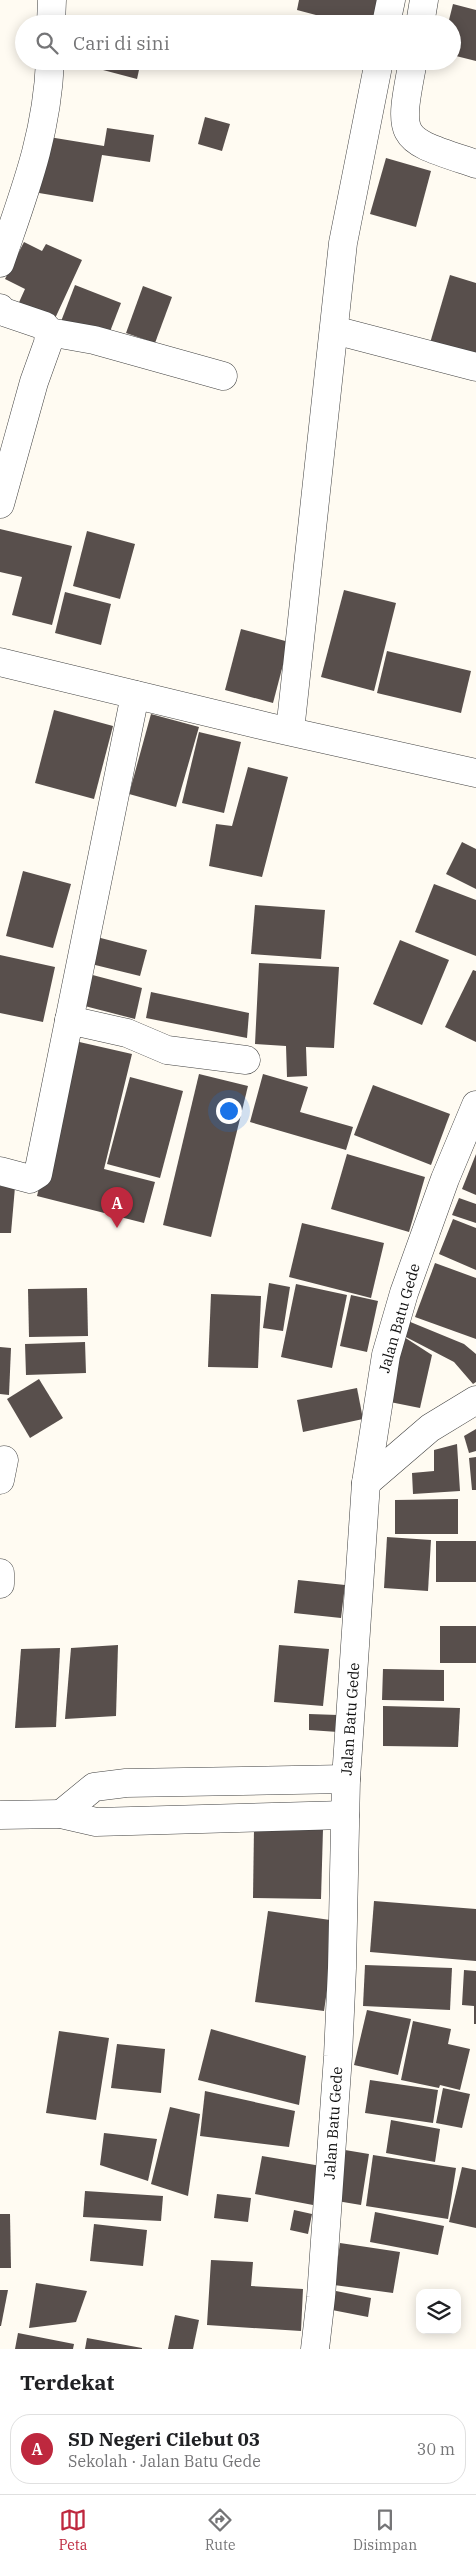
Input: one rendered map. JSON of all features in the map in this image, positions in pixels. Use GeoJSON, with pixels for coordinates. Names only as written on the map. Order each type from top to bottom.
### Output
{"type":"FeatureCollection","features":[{"type":"Feature","properties":{"kind":"street"},"geometry":{"type":"LineString","coordinates":[[51,15],[52,0]]}},
{"type":"Feature","properties":{"kind":"street"},"geometry":{"type":"LineString","coordinates":[[388,15],[391,0]]}},
{"type":"Feature","properties":{"kind":"street"},"geometry":{"type":"LineString","coordinates":[[422,15],[424,0]]}},
{"type":"Feature","properties":{"kind":"street"},"geometry":{"type":"LineString","coordinates":[[0,263],[43,132],[50,70]]}},
{"type":"Feature","properties":{"kind":"street"},"geometry":{"type":"LineString","coordinates":[[290,732],[343,243],[377,70]]}},
{"type":"Feature","properties":{"kind":"street"},"geometry":{"type":"LineString","coordinates":[[411,70],[403,110],[404,123],[408,132],[415,141],[426,147],[476,164]]}},
{"type":"Feature","properties":{"kind":"street"},"geometry":{"type":"LineString","coordinates":[[0,308],[1,311],[45,326],[49,332],[48,342],[34,382],[0,504]]}},
{"type":"Feature","properties":{"kind":"street"},"geometry":{"type":"LineString","coordinates":[[334,330],[476,367]]}},
{"type":"Feature","properties":{"kind":"street"},"geometry":{"type":"LineString","coordinates":[[49,332],[94,340],[223,376]]}},
{"type":"Feature","properties":{"kind":"street"},"geometry":{"type":"LineString","coordinates":[[0,662],[290,732],[476,773]]}},
{"type":"Feature","properties":{"kind":"street"},"geometry":{"type":"LineString","coordinates":[[0,1171],[30,1179],[38,1174],[135,695]]}},
{"type":"Feature","properties":{"kind":"street"},"geometry":{"type":"LineString","coordinates":[[69,1020],[127,1033],[167,1050],[246,1060]]}},
{"type":"Feature","properties":{"kind":"street","name":"Jalan Batu Gede"},"geometry":{"type":"LineString","coordinates":[[314,2349],[321,2288],[338,2056],[346,1779],[366,1482],[386,1355],[404,1293],[445,1180],[476,1105]]}},
{"type":"Feature","properties":{"kind":"street"},"geometry":{"type":"LineString","coordinates":[[366,1482],[430,1428],[476,1400]]}},
{"type":"Feature","properties":{"kind":"street"},"geometry":{"type":"LineString","coordinates":[[0,1573],[0,1584]]}},
{"type":"Feature","properties":{"kind":"street"},"geometry":{"type":"LineString","coordinates":[[61,1814],[94,1787],[126,1783],[346,1779]]}},
{"type":"Feature","properties":{"kind":"street"},"geometry":{"type":"LineString","coordinates":[[0,1815],[61,1814],[96,1822],[345,1815]]}},
{"type":"Feature","properties":{"kind":"building"},"geometry":{"type":"Polygon","coordinates":[[[299,0],[384,0],[380,15],[316,15],[297,10],[299,0]]]}},
{"type":"Feature","properties":{"kind":"building"},"geometry":{"type":"Polygon","coordinates":[[[453,4],[476,10],[476,61],[461,57],[461,15],[450,15],[453,4]]]}},
{"type":"Feature","properties":{"kind":"building"},"geometry":{"type":"Polygon","coordinates":[[[103,70],[139,70],[137,79],[103,70]]]}},
{"type":"Feature","properties":{"kind":"building"},"geometry":{"type":"Polygon","coordinates":[[[205,117],[230,124],[222,151],[198,144],[205,117]]]}},
{"type":"Feature","properties":{"kind":"building"},"geometry":{"type":"Polygon","coordinates":[[[107,128],[154,135],[150,162],[102,155],[93,202],[39,193],[49,137],[104,146],[107,128]]]}},
{"type":"Feature","properties":{"kind":"building"},"geometry":{"type":"Polygon","coordinates":[[[386,158],[431,171],[416,227],[370,214],[386,158]]]}},
{"type":"Feature","properties":{"kind":"building"},"geometry":{"type":"Polygon","coordinates":[[[24,242],[42,251],[46,244],[82,260],[52,325],[16,309],[25,289],[5,279],[24,242]]]}},
{"type":"Feature","properties":{"kind":"building"},"geometry":{"type":"Polygon","coordinates":[[[450,275],[476,283],[476,356],[430,343],[450,275]]]}},
{"type":"Feature","properties":{"kind":"building"},"geometry":{"type":"Polygon","coordinates":[[[75,285],[121,303],[106,342],[60,324],[75,285]]]}},
{"type":"Feature","properties":{"kind":"building"},"geometry":{"type":"Polygon","coordinates":[[[143,286],[172,297],[155,343],[126,333],[143,286]]]}},
{"type":"Feature","properties":{"kind":"building"},"geometry":{"type":"Polygon","coordinates":[[[0,529],[72,546],[52,625],[12,615],[22,577],[0,572],[0,529]]]}},
{"type":"Feature","properties":{"kind":"building"},"geometry":{"type":"Polygon","coordinates":[[[87,531],[135,544],[120,599],[73,586],[87,531]]]}},
{"type":"Feature","properties":{"kind":"building"},"geometry":{"type":"Polygon","coordinates":[[[344,590],[396,603],[374,691],[321,677],[344,590]]]}},
{"type":"Feature","properties":{"kind":"building"},"geometry":{"type":"Polygon","coordinates":[[[65,592],[111,604],[101,645],[55,633],[65,592]]]}},
{"type":"Feature","properties":{"kind":"building"},"geometry":{"type":"Polygon","coordinates":[[[241,629],[289,642],[273,703],[225,690],[241,629]]]}},
{"type":"Feature","properties":{"kind":"building"},"geometry":{"type":"Polygon","coordinates":[[[387,651],[471,671],[461,713],[377,693],[387,651]]]}},
{"type":"Feature","properties":{"kind":"building"},"geometry":{"type":"Polygon","coordinates":[[[54,710],[113,726],[94,799],[35,783],[54,710]]]}},
{"type":"Feature","properties":{"kind":"building"},"geometry":{"type":"Polygon","coordinates":[[[151,714],[199,727],[176,807],[129,794],[151,714]]]}},
{"type":"Feature","properties":{"kind":"building"},"geometry":{"type":"Polygon","coordinates":[[[199,732],[241,742],[224,813],[182,803],[199,732]]]}},
{"type":"Feature","properties":{"kind":"building"},"geometry":{"type":"Polygon","coordinates":[[[248,767],[288,777],[262,877],[209,866],[216,824],[232,826],[248,767]]]}},
{"type":"Feature","properties":{"kind":"building"},"geometry":{"type":"Polygon","coordinates":[[[462,842],[476,849],[476,889],[446,874],[462,842]]]}},
{"type":"Feature","properties":{"kind":"building"},"geometry":{"type":"Polygon","coordinates":[[[23,871],[71,884],[53,948],[6,936],[23,871]]]}},
{"type":"Feature","properties":{"kind":"building"},"geometry":{"type":"Polygon","coordinates":[[[434,884],[476,900],[476,956],[415,932],[434,884]]]}},
{"type":"Feature","properties":{"kind":"building"},"geometry":{"type":"Polygon","coordinates":[[[255,905],[325,910],[321,959],[251,954],[255,905]]]}},
{"type":"Feature","properties":{"kind":"building"},"geometry":{"type":"Polygon","coordinates":[[[93,936],[147,950],[140,976],[87,963],[93,936]]]}},
{"type":"Feature","properties":{"kind":"building"},"geometry":{"type":"Polygon","coordinates":[[[400,940],[449,960],[422,1025],[373,1004],[400,940]]]}},
{"type":"Feature","properties":{"kind":"building"},"geometry":{"type":"Polygon","coordinates":[[[0,955],[55,967],[43,1022],[0,1013],[0,955]]]}},
{"type":"Feature","properties":{"kind":"building"},"geometry":{"type":"Polygon","coordinates":[[[259,963],[339,967],[334,1048],[306,1047],[307,1076],[287,1077],[286,1046],[255,1044],[259,963]]]}},
{"type":"Feature","properties":{"kind":"building"},"geometry":{"type":"Polygon","coordinates":[[[473,970],[476,971],[476,1042],[445,1027],[473,970]]]}},
{"type":"Feature","properties":{"kind":"building"},"geometry":{"type":"Polygon","coordinates":[[[85,973],[142,988],[135,1019],[77,1004],[85,973]]]}},
{"type":"Feature","properties":{"kind":"building"},"geometry":{"type":"Polygon","coordinates":[[[151,992],[249,1013],[247,1038],[146,1018],[151,992]]]}},
{"type":"Feature","properties":{"kind":"building"},"geometry":{"type":"Polygon","coordinates":[[[75,1041],[132,1054],[104,1169],[155,1182],[144,1223],[37,1196],[75,1041]]]}},
{"type":"Feature","properties":{"kind":"building"},"geometry":{"type":"Polygon","coordinates":[[[199,1074],[248,1086],[211,1237],[163,1225],[199,1074]]]}},
{"type":"Feature","properties":{"kind":"building"},"geometry":{"type":"Polygon","coordinates":[[[263,1074],[308,1087],[300,1112],[353,1127],[346,1150],[250,1122],[263,1074]]]}},
{"type":"Feature","properties":{"kind":"building"},"geometry":{"type":"Polygon","coordinates":[[[130,1077],[183,1091],[160,1178],[107,1164],[130,1077]]]}},
{"type":"Feature","properties":{"kind":"building"},"geometry":{"type":"Polygon","coordinates":[[[373,1085],[450,1114],[431,1165],[354,1135],[373,1085]]]}},
{"type":"Feature","properties":{"kind":"building"},"geometry":{"type":"Polygon","coordinates":[[[347,1154],[425,1177],[409,1232],[331,1209],[347,1154]]]}},
{"type":"Feature","properties":{"kind":"building"},"geometry":{"type":"Polygon","coordinates":[[[476,1154],[476,1195],[462,1189],[476,1154]]]}},
{"type":"Feature","properties":{"kind":"building"},"geometry":{"type":"Polygon","coordinates":[[[0,1186],[15,1187],[11,1233],[0,1233],[0,1186]]]}},
{"type":"Feature","properties":{"kind":"building"},"geometry":{"type":"Polygon","coordinates":[[[459,1198],[476,1204],[476,1223],[452,1215],[459,1198]]]}},
{"type":"Feature","properties":{"kind":"building"},"geometry":{"type":"Polygon","coordinates":[[[453,1219],[476,1228],[476,1270],[439,1254],[453,1219]]]}},
{"type":"Feature","properties":{"kind":"building"},"geometry":{"type":"Polygon","coordinates":[[[302,1223],[384,1243],[371,1298],[289,1277],[302,1223]]]}},
{"type":"Feature","properties":{"kind":"building"},"geometry":{"type":"Polygon","coordinates":[[[435,1263],[476,1278],[476,1339],[415,1317],[435,1263]]]}},
{"type":"Feature","properties":{"kind":"building"},"geometry":{"type":"Polygon","coordinates":[[[269,1283],[290,1287],[283,1331],[263,1328],[269,1283]]]}},
{"type":"Feature","properties":{"kind":"building"},"geometry":{"type":"Polygon","coordinates":[[[296,1284],[347,1295],[332,1368],[281,1357],[296,1284]]]}},
{"type":"Feature","properties":{"kind":"building"},"geometry":{"type":"Polygon","coordinates":[[[87,1288],[88,1336],[29,1337],[28,1289],[87,1288]]]}},
{"type":"Feature","properties":{"kind":"building"},"geometry":{"type":"Polygon","coordinates":[[[211,1294],[261,1296],[258,1368],[208,1367],[211,1294]]]}},
{"type":"Feature","properties":{"kind":"building"},"geometry":{"type":"Polygon","coordinates":[[[351,1295],[378,1301],[367,1352],[340,1346],[351,1295]]]}},
{"type":"Feature","properties":{"kind":"building"},"geometry":{"type":"Polygon","coordinates":[[[408,1321],[464,1344],[476,1354],[476,1382],[473,1384],[454,1362],[404,1336],[408,1321]]]}},
{"type":"Feature","properties":{"kind":"building"},"geometry":{"type":"Polygon","coordinates":[[[404,1337],[432,1355],[420,1408],[390,1402],[404,1337]]]}},
{"type":"Feature","properties":{"kind":"building"},"geometry":{"type":"Polygon","coordinates":[[[85,1342],[86,1373],[26,1375],[25,1344],[85,1342]]]}},
{"type":"Feature","properties":{"kind":"building"},"geometry":{"type":"Polygon","coordinates":[[[0,1347],[11,1348],[9,1395],[0,1394],[0,1347]]]}},
{"type":"Feature","properties":{"kind":"building"},"geometry":{"type":"Polygon","coordinates":[[[39,1379],[63,1418],[30,1438],[7,1399],[39,1379]]]}},
{"type":"Feature","properties":{"kind":"building"},"geometry":{"type":"Polygon","coordinates":[[[357,1388],[363,1419],[303,1432],[297,1400],[357,1388]]]}},
{"type":"Feature","properties":{"kind":"building"},"geometry":{"type":"Polygon","coordinates":[[[476,1429],[476,1451],[469,1453],[464,1436],[476,1429]]]}},
{"type":"Feature","properties":{"kind":"building"},"geometry":{"type":"Polygon","coordinates":[[[457,1444],[460,1491],[413,1494],[412,1473],[434,1471],[434,1450],[457,1444]]]}},
{"type":"Feature","properties":{"kind":"building"},"geometry":{"type":"Polygon","coordinates":[[[476,1457],[476,1490],[472,1490],[469,1458],[476,1457]]]}},
{"type":"Feature","properties":{"kind":"building"},"geometry":{"type":"Polygon","coordinates":[[[458,1499],[458,1534],[395,1534],[395,1500],[458,1499]]]}},
{"type":"Feature","properties":{"kind":"building"},"geometry":{"type":"Polygon","coordinates":[[[387,1537],[431,1540],[428,1591],[384,1588],[387,1537]]]}},
{"type":"Feature","properties":{"kind":"building"},"geometry":{"type":"Polygon","coordinates":[[[436,1541],[476,1541],[476,1582],[436,1582],[436,1541]]]}},
{"type":"Feature","properties":{"kind":"building"},"geometry":{"type":"Polygon","coordinates":[[[298,1580],[345,1585],[341,1618],[294,1613],[298,1580]]]}},
{"type":"Feature","properties":{"kind":"building"},"geometry":{"type":"Polygon","coordinates":[[[440,1626],[476,1626],[476,1663],[440,1663],[440,1626]]]}},
{"type":"Feature","properties":{"kind":"building"},"geometry":{"type":"Polygon","coordinates":[[[118,1645],[116,1716],[65,1719],[71,1648],[118,1645]]]}},
{"type":"Feature","properties":{"kind":"building"},"geometry":{"type":"Polygon","coordinates":[[[279,1645],[329,1649],[323,1706],[274,1702],[279,1645]]]}},
{"type":"Feature","properties":{"kind":"building"},"geometry":{"type":"Polygon","coordinates":[[[60,1648],[56,1727],[15,1728],[21,1649],[60,1648]]]}},
{"type":"Feature","properties":{"kind":"building"},"geometry":{"type":"Polygon","coordinates":[[[383,1669],[444,1670],[444,1701],[382,1700],[383,1669]]]}},
{"type":"Feature","properties":{"kind":"building"},"geometry":{"type":"Polygon","coordinates":[[[383,1706],[460,1708],[458,1747],[383,1746],[383,1706]]]}},
{"type":"Feature","properties":{"kind":"building"},"geometry":{"type":"Polygon","coordinates":[[[309,1714],[338,1715],[338,1732],[309,1730],[309,1714]]]}},
{"type":"Feature","properties":{"kind":"building"},"geometry":{"type":"Polygon","coordinates":[[[254,1828],[323,1829],[321,1899],[253,1898],[254,1828]]]}},
{"type":"Feature","properties":{"kind":"building"},"geometry":{"type":"Polygon","coordinates":[[[374,1901],[476,1909],[476,1961],[370,1952],[374,1901]]]}},
{"type":"Feature","properties":{"kind":"building"},"geometry":{"type":"Polygon","coordinates":[[[268,1911],[337,1921],[324,2011],[255,2002],[268,1911]]]}},
{"type":"Feature","properties":{"kind":"building"},"geometry":{"type":"Polygon","coordinates":[[[365,1965],[452,1968],[450,2010],[363,2006],[365,1965]]]}},
{"type":"Feature","properties":{"kind":"building"},"geometry":{"type":"Polygon","coordinates":[[[464,1970],[476,1971],[476,2024],[474,2024],[474,2006],[462,2005],[464,1970]]]}},
{"type":"Feature","properties":{"kind":"building"},"geometry":{"type":"Polygon","coordinates":[[[367,2010],[411,2019],[398,2075],[354,2065],[367,2010]]]}},
{"type":"Feature","properties":{"kind":"building"},"geometry":{"type":"Polygon","coordinates":[[[413,2021],[451,2029],[448,2044],[470,2049],[460,2090],[440,2085],[439,2088],[401,2080],[413,2021]]]}},
{"type":"Feature","properties":{"kind":"building"},"geometry":{"type":"Polygon","coordinates":[[[211,2029],[306,2056],[299,2105],[198,2080],[211,2029]]]}},
{"type":"Feature","properties":{"kind":"building"},"geometry":{"type":"Polygon","coordinates":[[[59,2031],[109,2038],[96,2120],[46,2113],[59,2031]]]}},
{"type":"Feature","properties":{"kind":"building"},"geometry":{"type":"Polygon","coordinates":[[[117,2044],[165,2049],[161,2093],[111,2088],[117,2044]]]}},
{"type":"Feature","properties":{"kind":"building"},"geometry":{"type":"Polygon","coordinates":[[[370,2080],[438,2090],[433,2123],[365,2113],[370,2080]]]}},
{"type":"Feature","properties":{"kind":"building"},"geometry":{"type":"Polygon","coordinates":[[[443,2088],[470,2094],[462,2128],[436,2123],[443,2088]]]}},
{"type":"Feature","properties":{"kind":"building"},"geometry":{"type":"Polygon","coordinates":[[[205,2091],[295,2111],[289,2147],[200,2136],[205,2091]]]}},
{"type":"Feature","properties":{"kind":"building"},"geometry":{"type":"Polygon","coordinates":[[[170,2107],[200,2114],[188,2196],[151,2184],[170,2107]]]}},
{"type":"Feature","properties":{"kind":"building"},"geometry":{"type":"Polygon","coordinates":[[[391,2120],[440,2129],[435,2162],[386,2153],[391,2120]]]}},
{"type":"Feature","properties":{"kind":"building"},"geometry":{"type":"Polygon","coordinates":[[[104,2133],[157,2139],[148,2181],[100,2165],[104,2133]]]}},
{"type":"Feature","properties":{"kind":"building"},"geometry":{"type":"Polygon","coordinates":[[[345,2150],[369,2154],[361,2205],[337,2201],[345,2150]]]}},
{"type":"Feature","properties":{"kind":"building"},"geometry":{"type":"Polygon","coordinates":[[[373,2155],[456,2168],[448,2219],[366,2206],[373,2155]]]}},
{"type":"Feature","properties":{"kind":"building"},"geometry":{"type":"Polygon","coordinates":[[[262,2156],[321,2166],[313,2205],[255,2194],[262,2156]]]}},
{"type":"Feature","properties":{"kind":"building"},"geometry":{"type":"Polygon","coordinates":[[[462,2167],[476,2170],[476,2228],[449,2222],[462,2167]]]}},
{"type":"Feature","properties":{"kind":"building"},"geometry":{"type":"Polygon","coordinates":[[[85,2191],[163,2196],[161,2221],[83,2217],[85,2191]]]}},
{"type":"Feature","properties":{"kind":"building"},"geometry":{"type":"Polygon","coordinates":[[[217,2194],[251,2198],[248,2222],[214,2218],[217,2194]]]}},
{"type":"Feature","properties":{"kind":"building"},"geometry":{"type":"Polygon","coordinates":[[[294,2210],[312,2214],[308,2234],[290,2230],[294,2210]]]}},
{"type":"Feature","properties":{"kind":"building"},"geometry":{"type":"Polygon","coordinates":[[[375,2212],[444,2226],[438,2255],[370,2242],[375,2212]]]}},
{"type":"Feature","properties":{"kind":"building"},"geometry":{"type":"Polygon","coordinates":[[[0,2214],[10,2214],[11,2268],[0,2268],[0,2214]]]}},
{"type":"Feature","properties":{"kind":"building"},"geometry":{"type":"Polygon","coordinates":[[[94,2224],[147,2230],[143,2266],[90,2261],[94,2224]]]}},
{"type":"Feature","properties":{"kind":"building"},"geometry":{"type":"Polygon","coordinates":[[[340,2243],[400,2252],[393,2293],[334,2285],[340,2243]]]}},
{"type":"Feature","properties":{"kind":"building"},"geometry":{"type":"Polygon","coordinates":[[[211,2260],[253,2262],[251,2286],[303,2289],[301,2331],[207,2325],[211,2260]]]}},
{"type":"Feature","properties":{"kind":"building"},"geometry":{"type":"Polygon","coordinates":[[[36,2283],[87,2291],[76,2322],[29,2328],[36,2283]]]}},
{"type":"Feature","properties":{"kind":"building"},"geometry":{"type":"Polygon","coordinates":[[[0,2290],[8,2290],[1,2326],[0,2326],[0,2290]]]}},
{"type":"Feature","properties":{"kind":"building"},"geometry":{"type":"Polygon","coordinates":[[[336,2291],[371,2298],[368,2317],[332,2310],[336,2291]]]}},
{"type":"Feature","properties":{"kind":"building"},"geometry":{"type":"Polygon","coordinates":[[[175,2315],[199,2320],[193,2349],[168,2349],[175,2315]]]}},
{"type":"Feature","properties":{"kind":"building"},"geometry":{"type":"Polygon","coordinates":[[[18,2333],[74,2344],[73,2349],[15,2349],[18,2333]]]}},
{"type":"Feature","properties":{"kind":"building"},"geometry":{"type":"Polygon","coordinates":[[[87,2338],[142,2348],[142,2349],[85,2349],[87,2338]]]}},
{"type":"Feature","properties":{"kind":"place","name":"SD Negeri Cilebut 03"},"geometry":{"type":"Point","coordinates":[117,1228]}}]}
